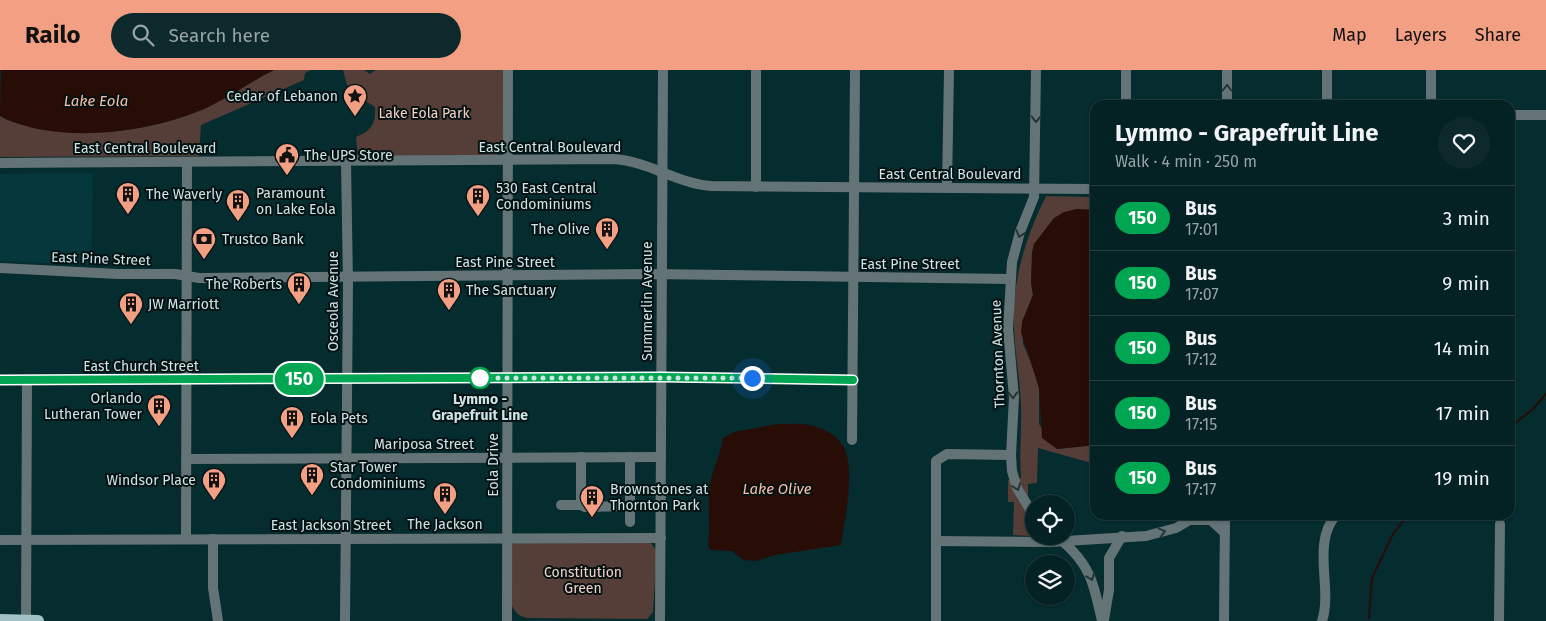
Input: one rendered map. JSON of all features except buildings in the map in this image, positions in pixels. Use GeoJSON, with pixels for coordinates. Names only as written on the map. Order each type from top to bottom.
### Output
{"type":"FeatureCollection","features":[{"type":"Feature","properties":{"kind":"main road"},"geometry":{"type":"LineString","coordinates":[[0,620],[38,621]]}},
{"type":"Feature","properties":{"kind":"street","name":"Eola Drive"},"geometry":{"type":"LineString","coordinates":[[507,621],[508,70]]}},
{"type":"Feature","properties":{"kind":"street","name":"Summerlin Avenue"},"geometry":{"type":"LineString","coordinates":[[660,621],[663,70]]}},
{"type":"Feature","properties":{"kind":"street"},"geometry":{"type":"LineString","coordinates":[[756,70],[756,187]]}},
{"type":"Feature","properties":{"kind":"street"},"geometry":{"type":"LineString","coordinates":[[852,440],[855,70]]}},
{"type":"Feature","properties":{"kind":"street"},"geometry":{"type":"LineString","coordinates":[[947,187],[949,70]]}},
{"type":"Feature","properties":{"kind":"street","name":"Thornton Avenue"},"geometry":{"type":"LineString","coordinates":[[1025,501],[1017,488],[1011,455],[1014,413],[1008,329],[1010,278],[1015,248],[1034,201],[1036,70]]}},
{"type":"Feature","properties":{"kind":"street"},"geometry":{"type":"LineString","coordinates":[[1126,70],[1126,100]]}},
{"type":"Feature","properties":{"kind":"street"},"geometry":{"type":"LineString","coordinates":[[1227,70],[1227,100]]}},
{"type":"Feature","properties":{"kind":"street"},"geometry":{"type":"LineString","coordinates":[[1327,70],[1327,100]]}},
{"type":"Feature","properties":{"kind":"street"},"geometry":{"type":"LineString","coordinates":[[1431,70],[1431,100]]}},
{"type":"Feature","properties":{"kind":"street"},"geometry":{"type":"LineString","coordinates":[[1515,115],[1546,114]]}},
{"type":"Feature","properties":{"kind":"street","name":"East Central Boulevard"},"geometry":{"type":"LineString","coordinates":[[0,163],[624,160],[648,166],[698,185],[1090,189]]}},
{"type":"Feature","properties":{"kind":"street","name":"Osceola Avenue"},"geometry":{"type":"LineString","coordinates":[[345,621],[348,276],[346,161]]}},
{"type":"Feature","properties":{"kind":"street"},"geometry":{"type":"LineString","coordinates":[[186,539],[187,162]]}},
{"type":"Feature","properties":{"kind":"street","name":"East Pine Street"},"geometry":{"type":"LineString","coordinates":[[0,268],[198,278],[662,274],[1010,278]]}},
{"type":"Feature","properties":{"kind":"street","name":"East Church Street"},"geometry":{"type":"LineString","coordinates":[[0,380],[662,377],[853,380]]}},
{"type":"Feature","properties":{"kind":"street"},"geometry":{"type":"LineString","coordinates":[[26,621],[27,380]]}},
{"type":"Feature","properties":{"kind":"street"},"geometry":{"type":"LineString","coordinates":[[936,621],[936,465],[939,457],[947,454],[1011,455]]}},
{"type":"Feature","properties":{"kind":"street"},"geometry":{"type":"LineString","coordinates":[[581,457],[581,505]]}},
{"type":"Feature","properties":{"kind":"street"},"geometry":{"type":"LineString","coordinates":[[630,457],[630,522]]}},
{"type":"Feature","properties":{"kind":"street","name":"Mariposa Street"},"geometry":{"type":"LineString","coordinates":[[186,459],[661,457]]}},
{"type":"Feature","properties":{"kind":"street"},"geometry":{"type":"LineString","coordinates":[[561,505],[581,505],[585,507],[630,506]]}},
{"type":"Feature","properties":{"kind":"street"},"geometry":{"type":"LineString","coordinates":[[1075,539],[1146,536],[1164,532],[1191,520]]}},
{"type":"Feature","properties":{"kind":"street"},"geometry":{"type":"LineString","coordinates":[[1212,520],[1225,533]]}},
{"type":"Feature","properties":{"kind":"street"},"geometry":{"type":"LineString","coordinates":[[1224,618],[1225,520]]}},
{"type":"Feature","properties":{"kind":"street"},"geometry":{"type":"LineString","coordinates":[[1322,621],[1324,545],[1326,532],[1333,520]]}},
{"type":"Feature","properties":{"kind":"street"},"geometry":{"type":"LineString","coordinates":[[1499,621],[1500,524]]}},
{"type":"Feature","properties":{"kind":"street"},"geometry":{"type":"LineString","coordinates":[[1103,621],[1109,590],[1109,558],[1122,536]]}},
{"type":"Feature","properties":{"kind":"street","name":"East Jackson Street"},"geometry":{"type":"LineString","coordinates":[[0,540],[661,538]]}},
{"type":"Feature","properties":{"kind":"street"},"geometry":{"type":"LineString","coordinates":[[213,539],[213,588],[218,621]]}},
{"type":"Feature","properties":{"kind":"street"},"geometry":{"type":"LineString","coordinates":[[1020,541],[1025,540]]}},
{"type":"Feature","properties":{"kind":"street"},"geometry":{"type":"LineString","coordinates":[[936,541],[1025,541]]}},
{"type":"Feature","properties":{"kind":"street"},"geometry":{"type":"LineString","coordinates":[[1067,545],[1077,553],[1091,575],[1103,621]]}},
{"type":"Feature","properties":{"kind":"shaded area"},"geometry":{"type":"Polygon","coordinates":[[[93,173],[91,265],[0,261],[0,174],[93,173]]]}},
{"type":"Feature","properties":{"kind":"green space"},"geometry":{"type":"Polygon","coordinates":[[[274,70],[311,70],[305,73],[304,80],[201,125],[199,156],[0,157],[0,116],[18,124],[70,131],[129,130],[167,122],[204,109],[274,70]]]}},
{"type":"Feature","properties":{"kind":"green space","name":"Lake Eola Park"},"geometry":{"type":"Polygon","coordinates":[[[343,70],[364,70],[370,74],[376,70],[504,70],[503,147],[497,155],[358,157],[356,137],[372,126],[375,118],[375,107],[359,97],[350,95],[343,70]]]}},
{"type":"Feature","properties":{"kind":"green space"},"geometry":{"type":"Polygon","coordinates":[[[1046,196],[1090,197],[1090,210],[1076,209],[1045,232],[1034,244],[1031,282],[1033,295],[1022,322],[1023,344],[1034,369],[1039,388],[1039,424],[1057,449],[1090,446],[1090,463],[1038,448],[1037,483],[1028,484],[1028,495],[1025,495],[1025,536],[1013,535],[1014,502],[1008,502],[1008,480],[1021,478],[1021,405],[1015,347],[1014,311],[1021,260],[1046,196]]]}},
{"type":"Feature","properties":{"kind":"green space","name":"Constitution Green"},"geometry":{"type":"Polygon","coordinates":[[[650,542],[657,551],[653,612],[647,619],[529,618],[519,615],[512,606],[512,544],[650,542]]]}},
{"type":"Feature","properties":{"kind":"water","name":"Lake Eola"},"geometry":{"type":"Polygon","coordinates":[[[1,70],[274,70],[213,105],[181,117],[130,129],[76,133],[50,131],[25,126],[0,116],[1,70]]]}},
{"type":"Feature","properties":{"kind":"water"},"geometry":{"type":"Polygon","coordinates":[[[1076,209],[1090,210],[1090,446],[1057,449],[1042,438],[1039,388],[1021,332],[1022,322],[1033,295],[1031,282],[1034,244],[1054,218],[1064,212],[1076,209]]]}},
{"type":"Feature","properties":{"kind":"water","name":"Lake Olive"},"geometry":{"type":"Polygon","coordinates":[[[777,424],[814,426],[832,435],[843,446],[847,455],[849,480],[841,545],[775,555],[756,561],[744,560],[732,551],[710,550],[708,542],[710,486],[723,438],[734,432],[777,424]]]}},
{"type":"Feature","properties":{"kind":"waterway"},"geometry":{"type":"LineString","coordinates":[[1515,423],[1533,409],[1546,394]]}},
{"type":"Feature","properties":{"kind":"waterway"},"geometry":{"type":"LineString","coordinates":[[1369,618],[1372,578],[1393,534],[1404,520]]}},
{"type":"Feature","properties":{"kind":"bus line","name":"150"},"geometry":{"type":"LineString","coordinates":[[0,380],[662,377],[853,380]]}},
{"type":"Feature","properties":{"kind":"place","name":"Cedar of Lebanon"},"geometry":{"type":"Point","coordinates":[355,117]}},
{"type":"Feature","properties":{"kind":"place","name":"The UPS Store"},"geometry":{"type":"Point","coordinates":[287,176]}},
{"type":"Feature","properties":{"kind":"place","name":"The Waverly"},"geometry":{"type":"Point","coordinates":[128,215]}},
{"type":"Feature","properties":{"kind":"place","name":"530 East Central Condominiums"},"geometry":{"type":"Point","coordinates":[478,217]}},
{"type":"Feature","properties":{"kind":"place","name":"Paramount on Lake Eola"},"geometry":{"type":"Point","coordinates":[238,222]}},
{"type":"Feature","properties":{"kind":"place","name":"The Olive"},"geometry":{"type":"Point","coordinates":[607,250]}},
{"type":"Feature","properties":{"kind":"place","name":"Trustco Bank"},"geometry":{"type":"Point","coordinates":[204,260]}},
{"type":"Feature","properties":{"kind":"place","name":"The Roberts"},"geometry":{"type":"Point","coordinates":[299,305]}},
{"type":"Feature","properties":{"kind":"place","name":"The Sanctuary"},"geometry":{"type":"Point","coordinates":[449,311]}},
{"type":"Feature","properties":{"kind":"place","name":"JW Marriott"},"geometry":{"type":"Point","coordinates":[131,325]}},
{"type":"Feature","properties":{"kind":"place","name":"Lymmo - Grapefruit Line"},"geometry":{"type":"Point","coordinates":[480,378]}},
{"type":"Feature","properties":{"kind":"place","name":"Orlando Lutheran Tower"},"geometry":{"type":"Point","coordinates":[159,427]}},
{"type":"Feature","properties":{"kind":"place","name":"Eola Pets"},"geometry":{"type":"Point","coordinates":[292,439]}},
{"type":"Feature","properties":{"kind":"place","name":"Star Tower Condominiums"},"geometry":{"type":"Point","coordinates":[312,496]}},
{"type":"Feature","properties":{"kind":"place","name":"Windsor Place"},"geometry":{"type":"Point","coordinates":[214,501]}},
{"type":"Feature","properties":{"kind":"place","name":"The Jackson"},"geometry":{"type":"Point","coordinates":[445,515]}},
{"type":"Feature","properties":{"kind":"place","name":"Brownstones at Thornton Park"},"geometry":{"type":"Point","coordinates":[592,518]}},
{"type":"Feature","properties":{"kind":"route"},"geometry":{"type":"LineString","coordinates":[[480,378],[752,378]]}}]}
